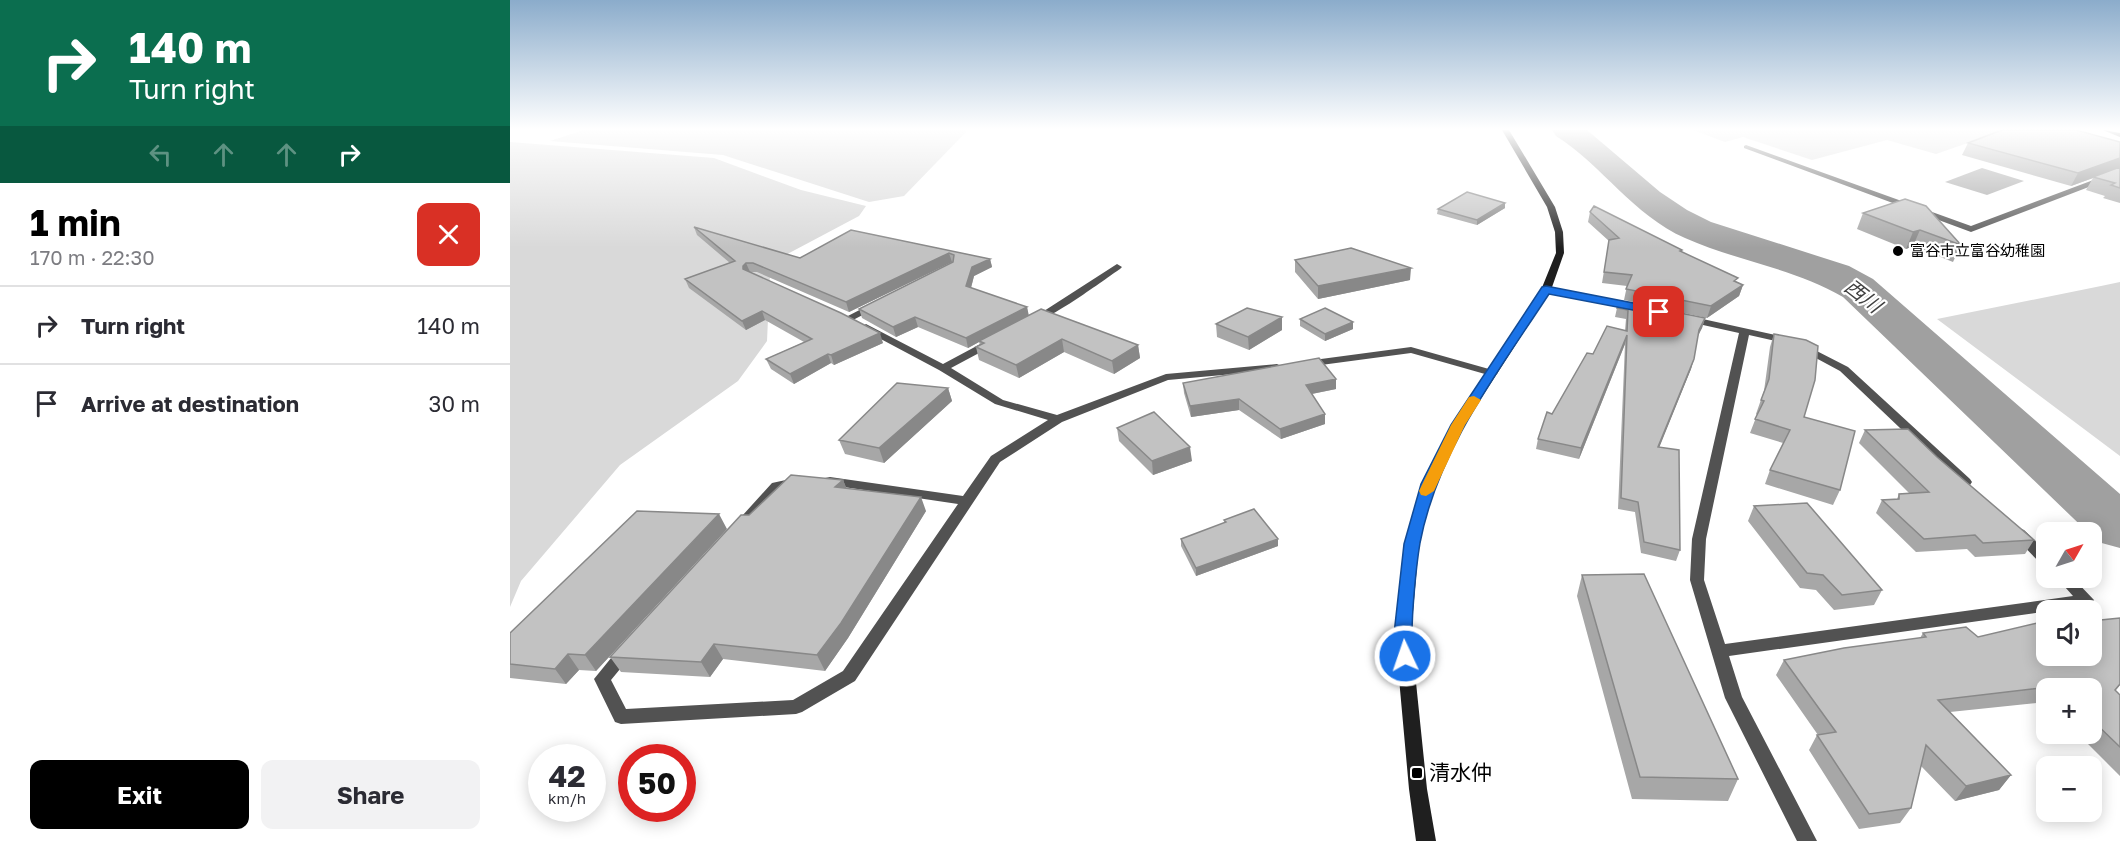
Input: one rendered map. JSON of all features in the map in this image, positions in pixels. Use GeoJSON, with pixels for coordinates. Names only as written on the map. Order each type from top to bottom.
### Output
{"type":"FeatureCollection","features":[{"type":"Feature","properties":{"kind":"main road"},"geometry":{"type":"LineString","coordinates":[[1426,841],[1418,789],[1403,634],[1412,544],[1428,484],[1458,425],[1546,290],[1560,253],[1559,232],[1551,207],[1528,169]]}},
{"type":"Feature","properties":{"kind":"street"},"geometry":{"type":"LineString","coordinates":[[1807,169],[1971,229],[2120,172]]}},
{"type":"Feature","properties":{"kind":"street"},"geometry":{"type":"LineString","coordinates":[[1025,324],[1056,308],[1079,290],[1117,267]]}},
{"type":"Feature","properties":{"kind":"street"},"geometry":{"type":"LineString","coordinates":[[1546,290],[1648,309]]}},
{"type":"Feature","properties":{"kind":"street"},"geometry":{"type":"LineString","coordinates":[[890,297],[843,315],[943,368],[999,402],[1058,419]]}},
{"type":"Feature","properties":{"kind":"street"},"geometry":{"type":"LineString","coordinates":[[1681,317],[1793,342],[1844,369],[1972,488]]}},
{"type":"Feature","properties":{"kind":"street"},"geometry":{"type":"LineString","coordinates":[[1744,332],[1699,539],[1697,580],[1734,698],[1807,841]]}},
{"type":"Feature","properties":{"kind":"street"},"geometry":{"type":"LineString","coordinates":[[943,368],[1005,335]]}},
{"type":"Feature","properties":{"kind":"street"},"geometry":{"type":"LineString","coordinates":[[634,644],[602,679],[621,717],[796,707],[849,676],[995,459],[1058,419],[1166,377],[1292,366],[1411,350],[1492,373]]}},
{"type":"Feature","properties":{"kind":"street"},"geometry":{"type":"LineString","coordinates":[[737,530],[777,486],[811,478],[967,501]]}},
{"type":"Feature","properties":{"kind":"street"},"geometry":{"type":"LineString","coordinates":[[2006,520],[2036,550]]}},
{"type":"Feature","properties":{"kind":"street"},"geometry":{"type":"LineString","coordinates":[[1720,651],[2086,600],[2074,588]]}},
{"type":"Feature","properties":{"kind":"shaded area"},"geometry":{"type":"Polygon","coordinates":[[[510,169],[745,169],[801,190],[866,206],[859,216],[778,259],[770,275],[767,341],[738,381],[620,465],[521,581],[510,607],[510,169]]]}},
{"type":"Feature","properties":{"kind":"shaded area"},"geometry":{"type":"Polygon","coordinates":[[[767,169],[930,169],[904,196],[869,202],[767,169]]]}},
{"type":"Feature","properties":{"kind":"shaded area"},"geometry":{"type":"Polygon","coordinates":[[[1979,169],[1986,169],[2024,181],[1987,195],[1945,182],[1979,169]]]}},
{"type":"Feature","properties":{"kind":"shaded area"},"geometry":{"type":"Polygon","coordinates":[[[2120,282],[2120,456],[1937,319],[2101,286],[2120,282]]]}},
{"type":"Feature","properties":{"kind":"building"},"geometry":{"type":"Polygon","coordinates":[[[2064,169],[2089,169],[2078,173],[2064,169]]]}},
{"type":"Feature","properties":{"kind":"building"},"geometry":{"type":"Polygon","coordinates":[[[2120,169],[2120,188],[2111,185],[2115,183],[2093,177],[2120,169]]]}},
{"type":"Feature","properties":{"kind":"building"},"geometry":{"type":"Polygon","coordinates":[[[1467,192],[1505,203],[1477,220],[1438,209],[1467,192]]]}},
{"type":"Feature","properties":{"kind":"building"},"geometry":{"type":"Polygon","coordinates":[[[1905,199],[1926,206],[1961,245],[1920,230],[1913,232],[1863,213],[1905,199]]]}},
{"type":"Feature","properties":{"kind":"building"},"geometry":{"type":"Polygon","coordinates":[[[1594,206],[1738,278],[1734,281],[1743,285],[1711,306],[1626,289],[1632,275],[1604,272],[1609,240],[1619,238],[1590,212],[1594,206]]]}},
{"type":"Feature","properties":{"kind":"building"},"geometry":{"type":"Polygon","coordinates":[[[694,227],[800,258],[851,230],[990,259],[972,267],[966,286],[1027,307],[966,338],[915,317],[893,327],[859,309],[953,262],[954,255],[949,253],[846,302],[753,263],[746,263],[743,269],[880,333],[831,355],[828,354],[790,374],[766,359],[812,339],[762,311],[742,321],[685,279],[735,261],[694,227]]]}},
{"type":"Feature","properties":{"kind":"building"},"geometry":{"type":"Polygon","coordinates":[[[1351,248],[1411,268],[1318,286],[1295,260],[1351,248]]]}},
{"type":"Feature","properties":{"kind":"building"},"geometry":{"type":"Polygon","coordinates":[[[1621,301],[1705,318],[1699,330],[1694,359],[1658,447],[1679,450],[1680,550],[1644,542],[1638,502],[1621,498],[1627,335],[1581,448],[1538,439],[1547,412],[1552,414],[1587,353],[1593,354],[1607,326],[1627,331],[1628,310],[1617,308],[1621,301]]]}},
{"type":"Feature","properties":{"kind":"building"},"geometry":{"type":"Polygon","coordinates":[[[1247,308],[1282,317],[1248,337],[1216,324],[1247,308]]]}},
{"type":"Feature","properties":{"kind":"building"},"geometry":{"type":"Polygon","coordinates":[[[1325,308],[1353,322],[1325,334],[1300,319],[1325,308]]]}},
{"type":"Feature","properties":{"kind":"building"},"geometry":{"type":"Polygon","coordinates":[[[1041,309],[1138,345],[1112,361],[1062,339],[1016,365],[976,347],[984,343],[979,341],[1041,309]]]}},
{"type":"Feature","properties":{"kind":"building"},"geometry":{"type":"Polygon","coordinates":[[[1774,334],[1806,340],[1818,346],[1815,380],[1804,417],[1855,431],[1840,490],[1770,470],[1790,430],[1755,419],[1764,401],[1761,400],[1769,379],[1774,334]]]}},
{"type":"Feature","properties":{"kind":"building"},"geometry":{"type":"Polygon","coordinates":[[[1319,358],[1336,379],[1306,385],[1325,414],[1280,429],[1239,399],[1190,406],[1183,383],[1319,358]]]}},
{"type":"Feature","properties":{"kind":"building"},"geometry":{"type":"Polygon","coordinates":[[[897,383],[948,388],[879,448],[839,440],[897,383]]]}},
{"type":"Feature","properties":{"kind":"building"},"geometry":{"type":"Polygon","coordinates":[[[1154,412],[1190,447],[1152,461],[1117,428],[1154,412]]]}},
{"type":"Feature","properties":{"kind":"building"},"geometry":{"type":"Polygon","coordinates":[[[1908,429],[1937,457],[2034,540],[1983,543],[1975,535],[1924,539],[1882,500],[1899,499],[1899,494],[1929,492],[1865,430],[1908,429]]]}},
{"type":"Feature","properties":{"kind":"building"},"geometry":{"type":"Polygon","coordinates":[[[791,475],[843,480],[835,487],[921,497],[841,623],[817,655],[714,644],[701,662],[610,657],[741,515],[749,515],[791,475]]]}},
{"type":"Feature","properties":{"kind":"building"},"geometry":{"type":"Polygon","coordinates":[[[1807,503],[1882,590],[1842,595],[1823,575],[1807,573],[1754,506],[1807,503]]]}},
{"type":"Feature","properties":{"kind":"building"},"geometry":{"type":"Polygon","coordinates":[[[1254,509],[1278,539],[1196,568],[1181,539],[1254,509]]]}},
{"type":"Feature","properties":{"kind":"building"},"geometry":{"type":"Polygon","coordinates":[[[637,511],[719,514],[585,655],[568,654],[555,669],[510,664],[510,633],[637,511]]]}},
{"type":"Feature","properties":{"kind":"building"},"geometry":{"type":"Polygon","coordinates":[[[1644,574],[1738,779],[1640,777],[1582,575],[1644,574]]]}},
{"type":"Feature","properties":{"kind":"building"},"geometry":{"type":"Polygon","coordinates":[[[2120,618],[2120,684],[2115,690],[2120,695],[2120,747],[2102,730],[2102,678],[2036,678],[2036,689],[1938,700],[2011,775],[1966,786],[1926,745],[1911,808],[1869,814],[1817,735],[1836,732],[1784,660],[1844,648],[1926,637],[1923,633],[1966,627],[1978,637],[2036,623],[2036,666],[2102,666],[2102,620],[2120,618]]]}},
{"type":"Feature","properties":{"kind":"waterway","name":"西川"},"geometry":{"type":"LineString","coordinates":[[1615,169],[1660,209],[1698,230],[1835,275],[1858,288],[2120,527]]}},
{"type":"Feature","properties":{"kind":"slow traffic"},"geometry":{"type":"LineString","coordinates":[[1426,491],[1458,425],[1474,400]]}},
{"type":"Feature","properties":{"kind":"place","name":"富谷市立富谷幼稚園"},"geometry":{"type":"Point","coordinates":[1898,251]}},
{"type":"Feature","properties":{"kind":"place","name":"清水仲"},"geometry":{"type":"Point","coordinates":[1417,773]}},
{"type":"Feature","properties":{"kind":"route"},"geometry":{"type":"LineString","coordinates":[[1405,656],[1403,634],[1412,544],[1428,484],[1458,425],[1546,290],[1659,312]]}}]}
